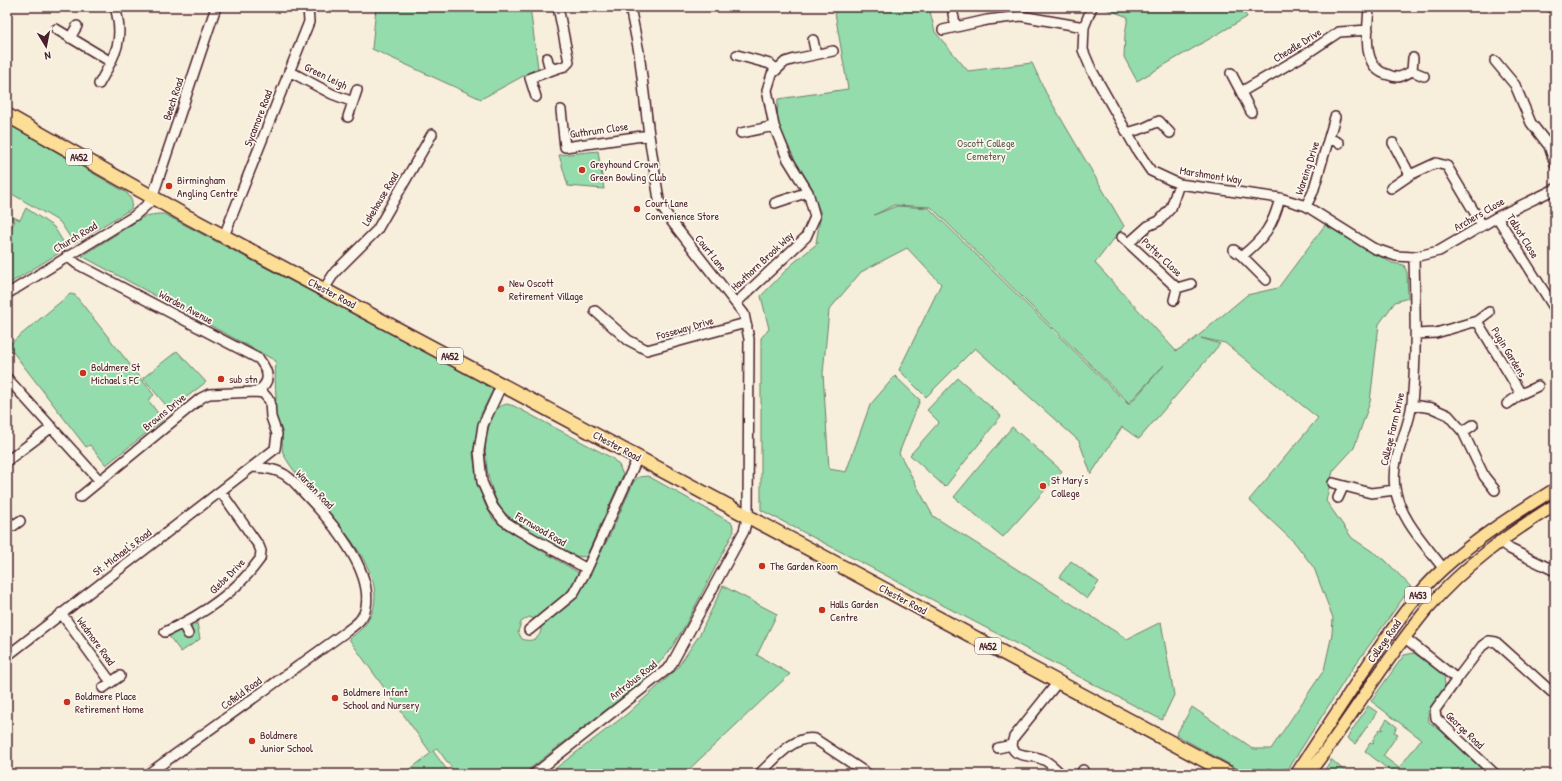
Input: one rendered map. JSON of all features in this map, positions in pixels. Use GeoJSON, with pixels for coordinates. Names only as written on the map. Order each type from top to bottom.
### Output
{"type":"FeatureCollection","features":[{"type":"Feature","properties":{"kind":"highway","name":"Chester Road"},"geometry":{"type":"LineString","coordinates":[[7,115],[152,198],[748,515],[978,641],[1057,681],[1230,774]]}},
{"type":"Feature","properties":{"kind":"main road","name":"College Road"},"geometry":{"type":"LineString","coordinates":[[1296,774],[1390,632],[1414,599],[1443,568],[1512,515],[1555,489]]}},
{"type":"Feature","properties":{"kind":"main road","name":"College Road"},"geometry":{"type":"LineString","coordinates":[[1308,774],[1331,745],[1404,638],[1428,608],[1454,580],[1499,541],[1555,505]]}},
{"type":"Feature","properties":{"kind":"main road"},"geometry":{"type":"LineString","coordinates":[[1512,515],[1522,525]]}},
{"type":"Feature","properties":{"kind":"street"},"geometry":{"type":"LineString","coordinates":[[99,84],[118,45],[118,24],[115,7]]}},
{"type":"Feature","properties":{"kind":"street","name":"Beech Road"},"geometry":{"type":"LineString","coordinates":[[152,198],[216,7]]}},
{"type":"Feature","properties":{"kind":"street","name":"Sycamore Road"},"geometry":{"type":"LineString","coordinates":[[224,236],[309,22],[308,7]]}},
{"type":"Feature","properties":{"kind":"street"},"geometry":{"type":"LineString","coordinates":[[536,97],[530,78],[566,66],[569,62],[558,7]]}},
{"type":"Feature","properties":{"kind":"street","name":"Court Lane"},"geometry":{"type":"LineString","coordinates":[[630,7],[639,52],[656,187],[663,209],[744,314],[747,326],[749,339],[748,515]]}},
{"type":"Feature","properties":{"kind":"street","name":"Marshmont Way"},"geometry":{"type":"LineString","coordinates":[[1092,7],[1084,27],[1083,50],[1091,69],[1127,133],[1151,171],[1179,184],[1280,198],[1306,206],[1373,248],[1396,256],[1414,257]]}},
{"type":"Feature","properties":{"kind":"street"},"geometry":{"type":"LineString","coordinates":[[1369,7],[1369,56],[1373,66],[1383,74],[1398,77],[1412,71],[1424,76]]}},
{"type":"Feature","properties":{"kind":"street"},"geometry":{"type":"LineString","coordinates":[[1551,7],[1555,10]]}},
{"type":"Feature","properties":{"kind":"street"},"geometry":{"type":"LineString","coordinates":[[953,14],[956,27]]}},
{"type":"Feature","properties":{"kind":"street"},"geometry":{"type":"LineString","coordinates":[[943,30],[1002,17],[1021,16],[1084,27]]}},
{"type":"Feature","properties":{"kind":"street"},"geometry":{"type":"LineString","coordinates":[[70,38],[76,26]]}},
{"type":"Feature","properties":{"kind":"street"},"geometry":{"type":"LineString","coordinates":[[56,29],[111,62]]}},
{"type":"Feature","properties":{"kind":"street","name":"Cheadle Drive"},"geometry":{"type":"LineString","coordinates":[[1241,92],[1306,54],[1339,32],[1368,30]]}},
{"type":"Feature","properties":{"kind":"street"},"geometry":{"type":"LineString","coordinates":[[813,40],[816,54]]}},
{"type":"Feature","properties":{"kind":"street"},"geometry":{"type":"LineString","coordinates":[[737,55],[754,55],[776,69],[784,62],[833,51]]}},
{"type":"Feature","properties":{"kind":"street"},"geometry":{"type":"LineString","coordinates":[[547,58],[549,66],[555,69]]}},
{"type":"Feature","properties":{"kind":"street"},"geometry":{"type":"LineString","coordinates":[[1412,71],[1413,58]]}},
{"type":"Feature","properties":{"kind":"street"},"geometry":{"type":"LineString","coordinates":[[1495,61],[1515,85],[1531,124],[1552,144],[1555,164]]}},
{"type":"Feature","properties":{"kind":"street","name":"Hawthorn Brook Way"},"geometry":{"type":"LineString","coordinates":[[736,303],[806,237],[815,217],[808,192],[787,158],[774,126],[767,90],[772,74],[776,69]]}},
{"type":"Feature","properties":{"kind":"street","name":"Green Leigh"},"geometry":{"type":"LineString","coordinates":[[289,71],[332,94],[353,102]]}},
{"type":"Feature","properties":{"kind":"street"},"geometry":{"type":"LineString","coordinates":[[1231,73],[1251,112]]}},
{"type":"Feature","properties":{"kind":"street","name":"Green Leigh"},"geometry":{"type":"LineString","coordinates":[[348,117],[357,90]]}},
{"type":"Feature","properties":{"kind":"street","name":"Guthrum Close"},"geometry":{"type":"LineString","coordinates":[[562,110],[565,147],[649,135]]}},
{"type":"Feature","properties":{"kind":"street","name":"Wareing Drive"},"geometry":{"type":"LineString","coordinates":[[1306,206],[1313,192],[1335,117]]}},
{"type":"Feature","properties":{"kind":"street"},"geometry":{"type":"LineString","coordinates":[[1127,133],[1144,128],[1161,118],[1170,133]]}},
{"type":"Feature","properties":{"kind":"street"},"geometry":{"type":"LineString","coordinates":[[741,134],[774,126]]}},
{"type":"Feature","properties":{"kind":"street","name":"Lakehouse Road"},"geometry":{"type":"LineString","coordinates":[[324,289],[335,272],[377,230],[432,134]]}},
{"type":"Feature","properties":{"kind":"street","name":"Wareing Drive"},"geometry":{"type":"LineString","coordinates":[[1329,138],[1339,143]]}},
{"type":"Feature","properties":{"kind":"street"},"geometry":{"type":"LineString","coordinates":[[1393,143],[1410,175]]}},
{"type":"Feature","properties":{"kind":"street"},"geometry":{"type":"LineString","coordinates":[[1391,188],[1410,175],[1436,163],[1447,166],[1482,225]]}},
{"type":"Feature","properties":{"kind":"street","name":"Potter Close"},"geometry":{"type":"LineString","coordinates":[[1130,243],[1142,231],[1159,221],[1171,208],[1179,184]]}},
{"type":"Feature","properties":{"kind":"street","name":"Archers Close"},"geometry":{"type":"LineString","coordinates":[[1414,257],[1439,251],[1497,216],[1555,189]]}},
{"type":"Feature","properties":{"kind":"street"},"geometry":{"type":"LineString","coordinates":[[775,203],[808,192]]}},
{"type":"Feature","properties":{"kind":"street","name":"Church Road"},"geometry":{"type":"LineString","coordinates":[[7,294],[134,216],[152,198]]}},
{"type":"Feature","properties":{"kind":"street"},"geometry":{"type":"LineString","coordinates":[[1242,256],[1260,241],[1276,216],[1280,198]]}},
{"type":"Feature","properties":{"kind":"street","name":"Talbot Close"},"geometry":{"type":"LineString","coordinates":[[1497,216],[1555,309]]}},
{"type":"Feature","properties":{"kind":"street","name":"Potter Close"},"geometry":{"type":"LineString","coordinates":[[1122,237],[1177,288]]}},
{"type":"Feature","properties":{"kind":"street"},"geometry":{"type":"LineString","coordinates":[[1234,250],[1266,280]]}},
{"type":"Feature","properties":{"kind":"street","name":"Warden Avenue"},"geometry":{"type":"LineString","coordinates":[[67,256],[84,267],[259,359],[264,365],[267,381],[263,388],[256,392]]}},
{"type":"Feature","properties":{"kind":"street","name":"College Farm Drive"},"geometry":{"type":"LineString","coordinates":[[1414,257],[1416,334],[1412,405],[1393,475],[1395,490],[1406,518],[1443,568]]}},
{"type":"Feature","properties":{"kind":"street","name":"Potter Close"},"geometry":{"type":"LineString","coordinates":[[1177,288],[1191,284]]}},
{"type":"Feature","properties":{"kind":"street","name":"Potter Close"},"geometry":{"type":"LineString","coordinates":[[1174,300],[1177,288]]}},
{"type":"Feature","properties":{"kind":"street","name":"Fosseway Drive"},"geometry":{"type":"LineString","coordinates":[[595,311],[628,340],[647,350],[742,324],[747,326]]}},
{"type":"Feature","properties":{"kind":"street","name":"Pugin Gardens"},"geometry":{"type":"LineString","coordinates":[[1416,334],[1436,333],[1477,322],[1489,312]]}},
{"type":"Feature","properties":{"kind":"street","name":"Pugin Gardens"},"geometry":{"type":"LineString","coordinates":[[1477,322],[1521,394]]}},
{"type":"Feature","properties":{"kind":"street"},"geometry":{"type":"LineString","coordinates":[[7,378],[100,481]]}},
{"type":"Feature","properties":{"kind":"street","name":"Fernwood Road"},"geometry":{"type":"LineString","coordinates":[[502,384],[483,424],[479,451],[482,482],[492,507],[503,520],[518,530],[587,569]]}},
{"type":"Feature","properties":{"kind":"street","name":"Pugin Gardens"},"geometry":{"type":"LineString","coordinates":[[1507,404],[1521,394],[1538,386]]}},
{"type":"Feature","properties":{"kind":"street"},"geometry":{"type":"LineString","coordinates":[[253,468],[275,449],[277,439],[268,398],[263,393],[256,392]]}},
{"type":"Feature","properties":{"kind":"street","name":"Browns Drive"},"geometry":{"type":"LineString","coordinates":[[80,497],[201,398],[210,394],[256,392]]}},
{"type":"Feature","properties":{"kind":"street"},"geometry":{"type":"LineString","coordinates":[[1412,405],[1432,408],[1448,415],[1463,432],[1488,481],[1495,490]]}},
{"type":"Feature","properties":{"kind":"street"},"geometry":{"type":"LineString","coordinates":[[1463,432],[1474,425]]}},
{"type":"Feature","properties":{"kind":"street"},"geometry":{"type":"LineString","coordinates":[[7,461],[52,427]]}},
{"type":"Feature","properties":{"kind":"street"},"geometry":{"type":"LineString","coordinates":[[529,630],[573,594],[587,569],[638,457]]}},
{"type":"Feature","properties":{"kind":"street","name":"St. Michael's Road"},"geometry":{"type":"LineString","coordinates":[[7,656],[61,613],[253,468]]}},
{"type":"Feature","properties":{"kind":"street","name":"Warden Road"},"geometry":{"type":"LineString","coordinates":[[253,468],[269,468],[288,477],[320,510],[358,564],[364,581],[366,607],[360,621],[348,631]]}},
{"type":"Feature","properties":{"kind":"street"},"geometry":{"type":"LineString","coordinates":[[1479,486],[1488,481]]}},
{"type":"Feature","properties":{"kind":"street"},"geometry":{"type":"LineString","coordinates":[[1333,483],[1343,487],[1371,493],[1395,490]]}},
{"type":"Feature","properties":{"kind":"street"},"geometry":{"type":"LineString","coordinates":[[1338,498],[1343,487]]}},
{"type":"Feature","properties":{"kind":"street","name":"Glebe Drive"},"geometry":{"type":"LineString","coordinates":[[165,632],[184,624],[208,610],[229,593],[260,559],[261,552],[259,546],[221,492]]}},
{"type":"Feature","properties":{"kind":"street","name":"Antrobus Road"},"geometry":{"type":"LineString","coordinates":[[534,774],[670,667],[744,531],[748,515]]}},
{"type":"Feature","properties":{"kind":"street"},"geometry":{"type":"LineString","coordinates":[[1499,541],[1510,549],[1555,571]]}},
{"type":"Feature","properties":{"kind":"street","name":"Wedmore Road"},"geometry":{"type":"LineString","coordinates":[[61,613],[111,682]]}},
{"type":"Feature","properties":{"kind":"street"},"geometry":{"type":"LineString","coordinates":[[184,624],[188,634]]}},
{"type":"Feature","properties":{"kind":"street","name":"Cofield Road"},"geometry":{"type":"LineString","coordinates":[[148,774],[348,631]]}},
{"type":"Feature","properties":{"kind":"street"},"geometry":{"type":"LineString","coordinates":[[1404,638],[1457,679]]}},
{"type":"Feature","properties":{"kind":"street","name":"George Road"},"geometry":{"type":"LineString","coordinates":[[1495,774],[1436,718],[1435,710],[1482,646],[1489,641],[1496,642],[1555,695]]}},
{"type":"Feature","properties":{"kind":"street","name":"Wedmore Road"},"geometry":{"type":"LineString","coordinates":[[103,688],[120,676]]}},
{"type":"Feature","properties":{"kind":"street"},"geometry":{"type":"LineString","coordinates":[[1057,681],[1054,687],[1014,737],[1012,745],[1016,752],[1022,756],[1036,756],[1044,760],[1061,774]]}},
{"type":"Feature","properties":{"kind":"street"},"geometry":{"type":"LineString","coordinates":[[759,774],[800,740],[815,739],[868,774]]}},
{"type":"Feature","properties":{"kind":"street"},"geometry":{"type":"LineString","coordinates":[[998,748],[1012,745]]}},
{"type":"Feature","properties":{"kind":"green space"},"geometry":{"type":"Polygon","coordinates":[[[376,7],[530,7],[538,68],[481,99],[372,49],[376,7]]]}},
{"type":"Feature","properties":{"kind":"green space","name":"Oscott College Cemetery"},"geometry":{"type":"Polygon","coordinates":[[[834,7],[929,7],[935,32],[968,71],[1032,63],[1046,93],[1124,226],[1095,263],[1176,351],[1192,341],[1247,295],[1278,288],[1325,225],[1392,263],[1404,265],[1407,273],[1408,298],[1395,302],[1379,324],[1370,402],[1354,448],[1333,471],[1326,501],[1352,538],[1385,560],[1411,587],[1348,675],[1289,768],[1276,770],[1268,768],[1264,774],[1247,774],[1176,735],[1192,707],[1254,749],[1271,749],[1324,670],[1332,634],[1333,618],[1314,568],[1295,543],[1249,500],[1318,418],[1225,343],[1201,338],[1220,344],[1139,439],[1122,427],[1091,474],[1079,441],[975,348],[926,397],[899,370],[941,284],[907,248],[861,272],[829,310],[823,373],[829,469],[846,472],[870,405],[895,376],[920,400],[899,453],[933,516],[1127,639],[1161,622],[1174,695],[1162,720],[761,510],[761,338],[769,329],[761,296],[791,265],[819,242],[816,243],[821,213],[777,123],[778,99],[848,89],[834,7]],[[894,205],[874,215],[897,206],[929,208],[1129,405],[1164,365],[1129,403],[931,207],[894,205]]]}},
{"type":"Feature","properties":{"kind":"green space"},"geometry":{"type":"Polygon","coordinates":[[[1101,7],[1241,7],[1247,17],[1137,81],[1124,57],[1125,34],[1128,17],[1101,7]]]}},
{"type":"Feature","properties":{"kind":"green space"},"geometry":{"type":"Polygon","coordinates":[[[7,123],[127,193],[132,201],[131,209],[74,243],[60,222],[7,191],[7,123]]]}},
{"type":"Feature","properties":{"kind":"green space","name":"Greyhound Crown Green Bowling Club"},"geometry":{"type":"Polygon","coordinates":[[[598,151],[604,189],[568,186],[559,155],[598,151]]]}},
{"type":"Feature","properties":{"kind":"green space"},"geometry":{"type":"Polygon","coordinates":[[[26,208],[54,227],[67,248],[7,285],[7,228],[10,230],[15,221],[8,217],[9,215],[20,220],[26,208]]]}},
{"type":"Feature","properties":{"kind":"green space"},"geometry":{"type":"Polygon","coordinates":[[[164,214],[494,388],[480,416],[473,454],[477,481],[485,504],[493,519],[504,528],[579,573],[567,593],[535,619],[529,617],[521,622],[518,632],[522,639],[533,640],[536,638],[540,634],[541,626],[572,602],[580,592],[609,537],[634,481],[639,477],[648,476],[732,523],[734,531],[686,624],[672,647],[646,679],[523,774],[456,774],[437,748],[433,751],[450,774],[404,774],[431,753],[349,639],[364,626],[370,617],[375,597],[371,576],[360,554],[345,532],[295,472],[283,453],[280,430],[274,415],[276,397],[276,361],[82,256],[145,216],[164,214]]]}},
{"type":"Feature","properties":{"kind":"green space","name":"Boldmere St Michael's FC"},"geometry":{"type":"Polygon","coordinates":[[[70,294],[75,295],[154,395],[148,400],[163,420],[106,465],[90,445],[86,447],[9,347],[11,343],[70,294]]]}},
{"type":"Feature","properties":{"kind":"green space"},"geometry":{"type":"Polygon","coordinates":[[[177,351],[206,382],[170,410],[143,378],[177,351]]]}},
{"type":"Feature","properties":{"kind":"green space"},"geometry":{"type":"Polygon","coordinates":[[[958,378],[1001,416],[945,487],[910,455],[939,422],[927,410],[958,378]]]}},
{"type":"Feature","properties":{"kind":"green space"},"geometry":{"type":"Polygon","coordinates":[[[507,404],[514,406],[612,458],[619,465],[623,475],[586,557],[576,556],[518,524],[503,511],[498,503],[488,475],[485,446],[488,429],[494,413],[499,407],[507,404]]]}},
{"type":"Feature","properties":{"kind":"green space"},"geometry":{"type":"Polygon","coordinates":[[[1012,427],[1062,471],[1003,537],[954,497],[1012,427]]]}},
{"type":"Feature","properties":{"kind":"green space"},"geometry":{"type":"Polygon","coordinates":[[[1071,561],[1099,582],[1087,599],[1059,577],[1071,561]]]}},
{"type":"Feature","properties":{"kind":"green space"},"geometry":{"type":"Polygon","coordinates":[[[723,586],[777,614],[757,655],[790,674],[684,774],[548,774],[627,714],[676,670],[700,634],[723,586]]]}},
{"type":"Feature","properties":{"kind":"green space"},"geometry":{"type":"Polygon","coordinates":[[[197,623],[200,639],[181,652],[165,631],[181,631],[188,638],[192,636],[191,627],[197,623]]]}},
{"type":"Feature","properties":{"kind":"green space"},"geometry":{"type":"Polygon","coordinates":[[[1414,653],[1444,675],[1445,687],[1428,712],[1429,722],[1440,730],[1487,774],[1394,774],[1365,751],[1370,743],[1374,743],[1372,741],[1380,729],[1383,730],[1382,727],[1387,719],[1397,727],[1394,732],[1398,734],[1383,756],[1399,768],[1421,739],[1371,701],[1404,655],[1414,653]]]}},
{"type":"Feature","properties":{"kind":"green space"},"geometry":{"type":"Polygon","coordinates":[[[1368,706],[1377,712],[1355,744],[1347,738],[1368,706]]]}},
{"type":"Feature","properties":{"kind":"green space"},"geometry":{"type":"Polygon","coordinates":[[[1332,760],[1348,774],[1322,774],[1332,760]]]}},
{"type":"Feature","properties":{"kind":"place","name":"Greyhound Crown Green Bowling Club"},"geometry":{"type":"Point","coordinates":[582,170]}},
{"type":"Feature","properties":{"kind":"place","name":"Birmingham Angling Centre"},"geometry":{"type":"Point","coordinates":[169,186]}},
{"type":"Feature","properties":{"kind":"place","name":"Court Lane Convenience Store"},"geometry":{"type":"Point","coordinates":[637,209]}},
{"type":"Feature","properties":{"kind":"place","name":"New Oscott Retirement Village"},"geometry":{"type":"Point","coordinates":[501,289]}},
{"type":"Feature","properties":{"kind":"place","name":"Boldmere St Michael's FC"},"geometry":{"type":"Point","coordinates":[83,373]}},
{"type":"Feature","properties":{"kind":"place","name":"sub stn"},"geometry":{"type":"Point","coordinates":[221,379]}},
{"type":"Feature","properties":{"kind":"place","name":"St Mary's College"},"geometry":{"type":"Point","coordinates":[1043,486]}},
{"type":"Feature","properties":{"kind":"place","name":"The Garden Room"},"geometry":{"type":"Point","coordinates":[762,566]}},
{"type":"Feature","properties":{"kind":"place","name":"Halls Garden Centre"},"geometry":{"type":"Point","coordinates":[822,610]}},
{"type":"Feature","properties":{"kind":"place","name":"Boldmere Infant School and Nursery"},"geometry":{"type":"Point","coordinates":[335,698]}},
{"type":"Feature","properties":{"kind":"place","name":"Boldmere Place Retirement Home"},"geometry":{"type":"Point","coordinates":[67,702]}},
{"type":"Feature","properties":{"kind":"place","name":"Boldmere Junior School"},"geometry":{"type":"Point","coordinates":[252,741]}}]}
